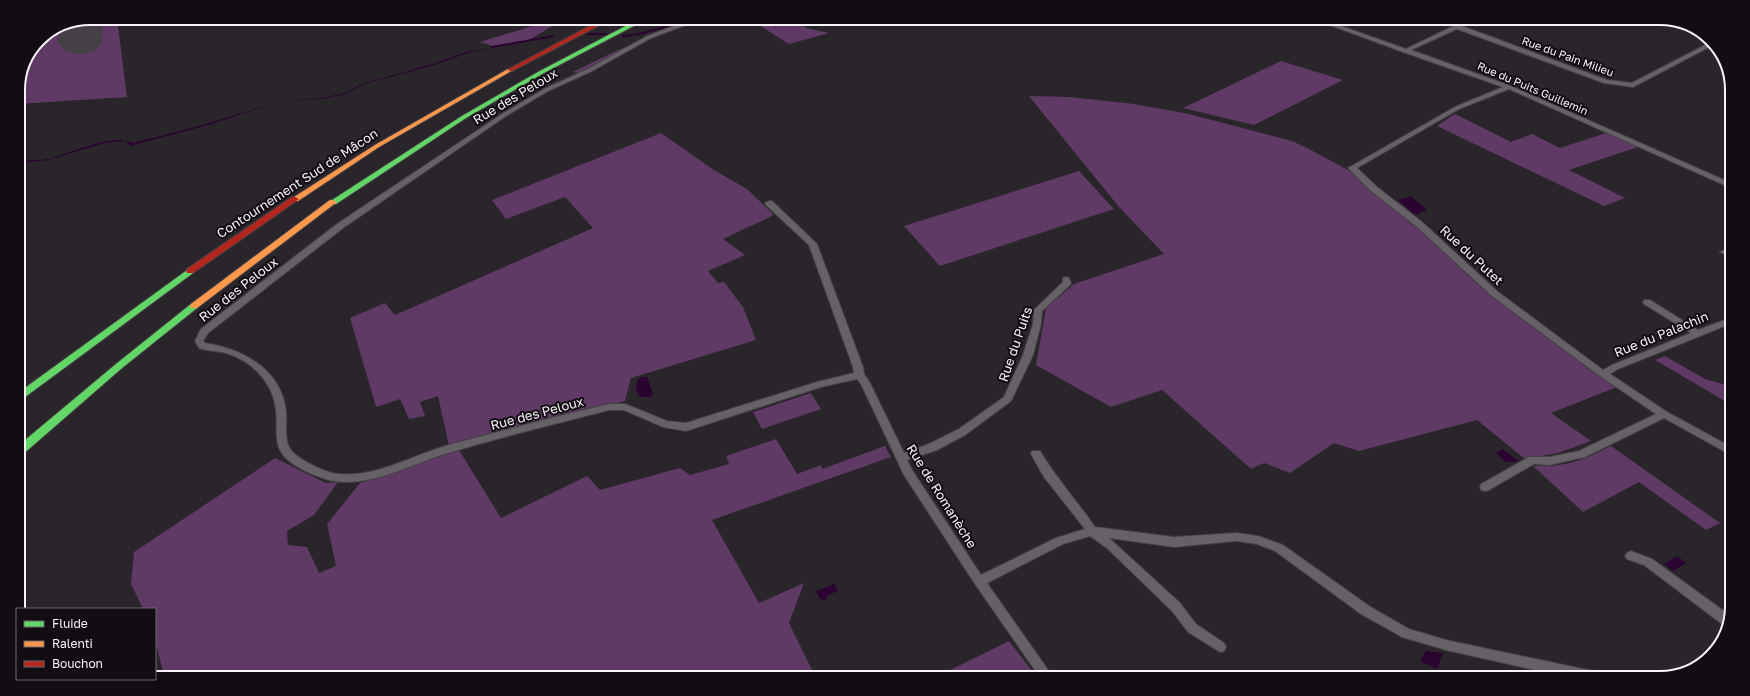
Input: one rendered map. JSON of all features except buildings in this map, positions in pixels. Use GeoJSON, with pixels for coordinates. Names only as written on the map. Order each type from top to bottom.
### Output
{"type":"FeatureCollection","features":[{"type":"Feature","properties":{"kind":"main road","name":"Contournement Sud de Mâcon"},"geometry":{"type":"LineString","coordinates":[[152,287],[248,221],[374,141],[493,72],[586,25]]}},
{"type":"Feature","properties":{"kind":"main road","name":"Contournement Sud de Mâcon"},"geometry":{"type":"LineString","coordinates":[[25,393],[152,297],[267,217],[331,175],[477,87],[596,25]]}},
{"type":"Feature","properties":{"kind":"main road"},"geometry":{"type":"LineString","coordinates":[[25,446],[156,334],[245,266],[367,179],[474,111],[633,25]]}},
{"type":"Feature","properties":{"kind":"street","name":"Rue des Peloux"},"geometry":{"type":"LineString","coordinates":[[685,25],[649,37],[590,70],[546,90],[504,115],[340,226],[204,331],[199,340],[202,346],[221,348],[245,357],[259,368],[278,397],[281,409],[281,438],[285,452],[295,460],[329,476],[350,479],[391,469],[444,451],[609,407],[625,407],[666,424],[686,427],[820,384],[859,375]]}},
{"type":"Feature","properties":{"kind":"street","name":"Rue du Puits Guillemin"},"geometry":{"type":"LineString","coordinates":[[1333,25],[1509,88],[1725,183]]}},
{"type":"Feature","properties":{"kind":"street"},"geometry":{"type":"LineString","coordinates":[[1405,51],[1462,25]]}},
{"type":"Feature","properties":{"kind":"street","name":"Rue du Pain Milieu"},"geometry":{"type":"LineString","coordinates":[[1458,27],[1606,82],[1619,85],[1633,85],[1708,46]]}},
{"type":"Feature","properties":{"kind":"street","name":"Rue du Putet"},"geometry":{"type":"LineString","coordinates":[[1509,88],[1457,108],[1352,168],[1374,188],[1419,224],[1495,294],[1603,374],[1664,414],[1725,448]]}},
{"type":"Feature","properties":{"kind":"street","name":"Rue de Romanèche"},"geometry":{"type":"LineString","coordinates":[[769,203],[812,244],[858,367],[859,375],[865,383],[908,472],[979,581],[1043,671]]}},
{"type":"Feature","properties":{"kind":"street","name":"Rue du Puits"},"geometry":{"type":"LineString","coordinates":[[901,458],[933,447],[962,432],[1008,399],[1028,355],[1037,324],[1038,310],[1052,295],[1065,287],[1067,283],[1066,280]]}},
{"type":"Feature","properties":{"kind":"street"},"geometry":{"type":"LineString","coordinates":[[1647,302],[1698,334]]}},
{"type":"Feature","properties":{"kind":"street","name":"Rue du Palachin"},"geometry":{"type":"LineString","coordinates":[[1603,374],[1615,367],[1725,323]]}},
{"type":"Feature","properties":{"kind":"street"},"geometry":{"type":"LineString","coordinates":[[1485,487],[1533,460],[1549,461],[1580,454],[1664,414]]}},
{"type":"Feature","properties":{"kind":"street"},"geometry":{"type":"LineString","coordinates":[[1036,454],[1048,474],[1079,512],[1092,531],[1112,546],[1176,606],[1192,628],[1220,647]]}},
{"type":"Feature","properties":{"kind":"street"},"geometry":{"type":"LineString","coordinates":[[979,581],[1060,540],[1092,531],[1174,542],[1236,536],[1258,540],[1279,548],[1365,610],[1406,633],[1446,645],[1557,671]]}},
{"type":"Feature","properties":{"kind":"street"},"geometry":{"type":"LineString","coordinates":[[1631,556],[1648,562],[1724,618]]}},
{"type":"Feature","properties":{"kind":"shaded area"},"geometry":{"type":"Polygon","coordinates":[[[118,25],[127,97],[25,104],[26,77],[36,54],[44,44],[54,36],[77,26],[118,25]]]}},
{"type":"Feature","properties":{"kind":"shaded area"},"geometry":{"type":"Polygon","coordinates":[[[535,25],[554,25],[529,40],[493,46],[480,42],[535,25]]]}},
{"type":"Feature","properties":{"kind":"shaded area"},"geometry":{"type":"Polygon","coordinates":[[[759,25],[802,25],[806,28],[829,33],[789,44],[759,25]]]}},
{"type":"Feature","properties":{"kind":"shaded area"},"geometry":{"type":"Polygon","coordinates":[[[638,42],[579,73],[573,72],[618,50],[638,42]]]}},
{"type":"Feature","properties":{"kind":"shaded area"},"geometry":{"type":"Polygon","coordinates":[[[492,47],[468,53],[431,66],[364,84],[346,94],[321,99],[284,100],[321,98],[346,93],[361,84],[430,65],[467,52],[492,47]]]}},
{"type":"Feature","properties":{"kind":"shaded area"},"geometry":{"type":"Polygon","coordinates":[[[1281,61],[1343,80],[1254,125],[1183,108],[1281,61]]]}},
{"type":"Feature","properties":{"kind":"shaded area"},"geometry":{"type":"Polygon","coordinates":[[[1029,96],[1070,97],[1134,104],[1189,114],[1292,141],[1348,170],[1420,230],[1489,294],[1617,387],[1551,413],[1591,441],[1558,453],[1525,459],[1477,420],[1359,451],[1334,443],[1290,473],[1264,463],[1251,469],[1162,390],[1111,407],[1036,365],[1046,308],[1074,284],[1164,254],[1119,207],[1029,96]]]}},
{"type":"Feature","properties":{"kind":"shaded area"},"geometry":{"type":"Polygon","coordinates":[[[284,100],[208,125],[130,146],[126,141],[105,143],[48,160],[25,162],[25,161],[48,159],[103,142],[125,140],[133,143],[199,126],[284,100]]]}},
{"type":"Feature","properties":{"kind":"shaded area"},"geometry":{"type":"Polygon","coordinates":[[[1455,114],[1511,142],[1532,134],[1560,148],[1606,133],[1638,147],[1569,170],[1625,198],[1604,206],[1437,126],[1455,114]]]}},
{"type":"Feature","properties":{"kind":"shaded area"},"geometry":{"type":"Polygon","coordinates":[[[661,133],[714,170],[747,189],[774,215],[723,239],[745,255],[708,271],[718,283],[724,282],[743,307],[756,340],[631,378],[625,401],[449,446],[438,396],[420,402],[425,416],[409,419],[400,399],[376,407],[350,318],[385,303],[395,315],[593,228],[565,197],[506,219],[492,200],[661,133]]]}},
{"type":"Feature","properties":{"kind":"shaded area"},"geometry":{"type":"Polygon","coordinates":[[[1079,171],[1114,209],[940,266],[904,226],[1079,171]]]}},
{"type":"Feature","properties":{"kind":"shaded area"},"geometry":{"type":"Polygon","coordinates":[[[1411,196],[1427,210],[1415,215],[1398,200],[1411,196]]]}},
{"type":"Feature","properties":{"kind":"shaded area"},"geometry":{"type":"Polygon","coordinates":[[[1665,356],[1705,379],[1725,385],[1725,401],[1655,360],[1665,356]]]}},
{"type":"Feature","properties":{"kind":"shaded area"},"geometry":{"type":"Polygon","coordinates":[[[641,377],[647,377],[653,394],[651,397],[640,397],[636,390],[637,380],[641,377]]]}},
{"type":"Feature","properties":{"kind":"shaded area"},"geometry":{"type":"Polygon","coordinates":[[[811,393],[821,409],[762,429],[753,412],[811,393]]]}},
{"type":"Feature","properties":{"kind":"shaded area"},"geometry":{"type":"Polygon","coordinates":[[[776,439],[797,474],[821,465],[822,469],[885,446],[891,457],[712,520],[759,603],[804,583],[789,623],[813,671],[163,671],[156,646],[156,608],[143,608],[131,584],[134,552],[275,458],[326,483],[338,482],[314,515],[287,531],[288,545],[307,547],[319,573],[336,566],[327,524],[360,483],[459,450],[501,518],[587,476],[600,490],[680,468],[690,475],[729,464],[726,456],[776,439]]]}},
{"type":"Feature","properties":{"kind":"shaded area"},"geometry":{"type":"Polygon","coordinates":[[[1611,446],[1720,523],[1706,530],[1639,482],[1583,512],[1533,466],[1556,465],[1574,462],[1611,446]]]}},
{"type":"Feature","properties":{"kind":"shaded area"},"geometry":{"type":"Polygon","coordinates":[[[1502,449],[1520,462],[1506,462],[1496,453],[1502,449]]]}},
{"type":"Feature","properties":{"kind":"shaded area"},"geometry":{"type":"Polygon","coordinates":[[[1677,556],[1686,563],[1673,571],[1664,564],[1677,556]]]}},
{"type":"Feature","properties":{"kind":"shaded area"},"geometry":{"type":"Polygon","coordinates":[[[834,584],[838,591],[828,595],[826,600],[820,599],[816,591],[834,584]]]}},
{"type":"Feature","properties":{"kind":"shaded area"},"geometry":{"type":"Polygon","coordinates":[[[1009,641],[1032,671],[948,671],[1009,641]]]}},
{"type":"Feature","properties":{"kind":"shaded area"},"geometry":{"type":"Polygon","coordinates":[[[1426,651],[1443,653],[1437,669],[1420,661],[1426,651]]]}},
{"type":"Feature","properties":{"kind":"waterway"},"geometry":{"type":"LineString","coordinates":[[623,36],[639,34],[672,25]]}},
{"type":"Feature","properties":{"kind":"waterway"},"geometry":{"type":"LineString","coordinates":[[588,34],[608,34]]}},
{"type":"Feature","properties":{"kind":"waterway"},"geometry":{"type":"LineString","coordinates":[[492,47],[554,36]]}},
{"type":"Feature","properties":{"kind":"runway"},"geometry":{"type":"LineString","coordinates":[[80,42],[81,26]]}},
{"type":"Feature","properties":{"kind":"traffic: fast"},"geometry":{"type":"LineString","coordinates":[[333,202],[464,117],[540,73],[632,25]]}},
{"type":"Feature","properties":{"kind":"traffic: fast"},"geometry":{"type":"LineString","coordinates":[[25,393],[190,271]]}},
{"type":"Feature","properties":{"kind":"traffic: fast"},"geometry":{"type":"LineString","coordinates":[[25,446],[119,366],[194,306]]}},
{"type":"Feature","properties":{"kind":"traffic: slow"},"geometry":{"type":"LineString","coordinates":[[295,199],[377,146],[510,70]]}},
{"type":"Feature","properties":{"kind":"traffic: slow"},"geometry":{"type":"LineString","coordinates":[[194,306],[333,202]]}},
{"type":"Feature","properties":{"kind":"traffic: jam"},"geometry":{"type":"LineString","coordinates":[[510,70],[596,25]]}},
{"type":"Feature","properties":{"kind":"traffic: jam"},"geometry":{"type":"LineString","coordinates":[[190,271],[295,199]]}}]}
